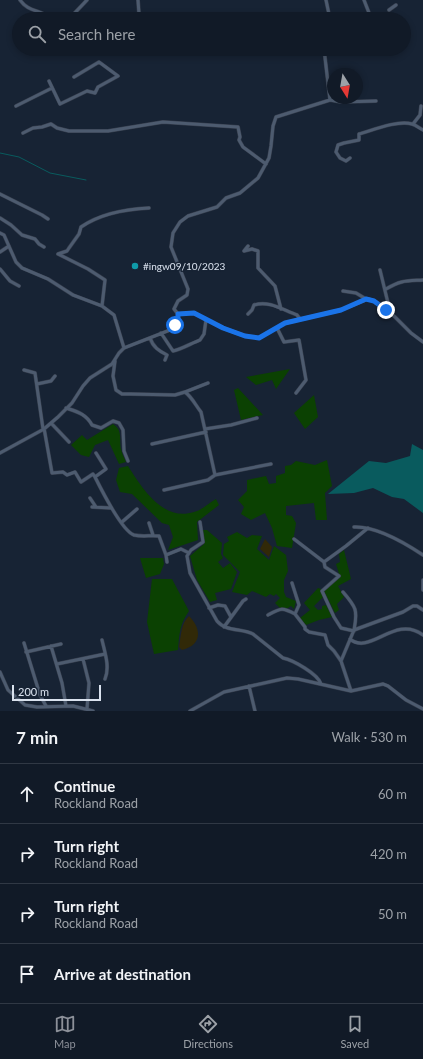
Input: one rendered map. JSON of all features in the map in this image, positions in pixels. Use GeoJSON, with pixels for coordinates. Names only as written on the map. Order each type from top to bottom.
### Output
{"type":"FeatureCollection","features":[{"type":"Feature","properties":{"kind":"street"},"geometry":{"type":"LineString","coordinates":[[20,0],[29,9],[40,12]]}},
{"type":"Feature","properties":{"kind":"street"},"geometry":{"type":"LineString","coordinates":[[76,12],[87,0]]}},
{"type":"Feature","properties":{"kind":"street"},"geometry":{"type":"LineString","coordinates":[[138,0],[139,12]]}},
{"type":"Feature","properties":{"kind":"street"},"geometry":{"type":"LineString","coordinates":[[326,0],[329,12]]}},
{"type":"Feature","properties":{"kind":"street"},"geometry":{"type":"LineString","coordinates":[[364,0],[369,12]]}},
{"type":"Feature","properties":{"kind":"street"},"geometry":{"type":"LineString","coordinates":[[390,10],[396,5]]}},
{"type":"Feature","properties":{"kind":"street"},"geometry":{"type":"LineString","coordinates":[[325,56],[327,75]]}},
{"type":"Feature","properties":{"kind":"street"},"geometry":{"type":"LineString","coordinates":[[49,81],[60,104],[87,91],[95,93],[98,87],[118,76],[99,62],[74,77]]}},
{"type":"Feature","properties":{"kind":"street"},"geometry":{"type":"LineString","coordinates":[[16,106],[52,88]]}},
{"type":"Feature","properties":{"kind":"street"},"geometry":{"type":"LineString","coordinates":[[208,383],[176,395],[130,394],[119,392],[116,390],[113,376],[115,362],[119,353],[124,348],[170,330],[178,320],[178,314],[174,309],[178,301],[187,294],[188,289],[171,247],[173,233],[180,222],[188,216],[217,207],[226,198],[245,190],[258,178],[266,164],[276,117],[327,101]]}},
{"type":"Feature","properties":{"kind":"street"},"geometry":{"type":"LineString","coordinates":[[363,101],[376,101]]}},
{"type":"Feature","properties":{"kind":"street"},"geometry":{"type":"LineString","coordinates":[[413,124],[420,115],[421,106]]}},
{"type":"Feature","properties":{"kind":"street"},"geometry":{"type":"LineString","coordinates":[[23,133],[33,128],[51,124],[57,128],[70,131],[108,131],[163,122],[238,127],[240,136],[238,140],[243,147],[266,164]]}},
{"type":"Feature","properties":{"kind":"street"},"geometry":{"type":"LineString","coordinates":[[350,158],[346,161],[340,158],[336,152],[338,146],[344,143],[359,140],[359,134],[385,126],[407,124],[413,124],[423,130]]}},
{"type":"Feature","properties":{"kind":"street"},"geometry":{"type":"LineString","coordinates":[[0,194],[42,215],[48,220]]}},
{"type":"Feature","properties":{"kind":"street"},"geometry":{"type":"LineString","coordinates":[[102,306],[105,280],[88,269],[58,254],[67,251],[79,234],[81,227],[85,223],[136,208],[149,208]]}},
{"type":"Feature","properties":{"kind":"street"},"geometry":{"type":"LineString","coordinates":[[0,218],[12,225],[22,235],[35,239],[44,247]]}},
{"type":"Feature","properties":{"kind":"street"},"geometry":{"type":"LineString","coordinates":[[0,233],[4,235],[16,262],[22,268],[48,280],[73,295],[102,306],[114,315],[124,348]]}},
{"type":"Feature","properties":{"kind":"street"},"geometry":{"type":"LineString","coordinates":[[0,252],[9,246]]}},
{"type":"Feature","properties":{"kind":"street"},"geometry":{"type":"LineString","coordinates":[[248,246],[244,251],[252,249],[258,251],[258,268],[275,286],[281,309]]}},
{"type":"Feature","properties":{"kind":"street"},"geometry":{"type":"LineString","coordinates":[[0,269],[10,281],[19,286]]}},
{"type":"Feature","properties":{"kind":"street"},"geometry":{"type":"LineString","coordinates":[[380,270],[386,289],[388,303],[382,306]]}},
{"type":"Feature","properties":{"kind":"street"},"geometry":{"type":"LineString","coordinates":[[386,289],[393,284],[400,282],[423,280]]}},
{"type":"Feature","properties":{"kind":"street"},"geometry":{"type":"LineString","coordinates":[[343,291],[356,293],[382,306],[423,342]]}},
{"type":"Feature","properties":{"kind":"street"},"geometry":{"type":"LineString","coordinates":[[178,314],[194,313],[223,328],[259,338],[285,323],[341,310],[366,299]]}},
{"type":"Feature","properties":{"kind":"street"},"geometry":{"type":"LineString","coordinates":[[248,314],[254,305],[259,303],[269,303],[297,315],[300,319]]}},
{"type":"Feature","properties":{"kind":"street"},"geometry":{"type":"LineString","coordinates":[[161,333],[173,351],[177,350],[200,340],[204,334],[206,320]]}},
{"type":"Feature","properties":{"kind":"street"},"geometry":{"type":"LineString","coordinates":[[277,328],[284,342],[299,340],[306,380],[296,393]]}},
{"type":"Feature","properties":{"kind":"street"},"geometry":{"type":"LineString","coordinates":[[150,338],[157,350],[167,355],[165,360]]}},
{"type":"Feature","properties":{"kind":"street"},"geometry":{"type":"LineString","coordinates":[[0,453],[44,429],[66,408],[90,378],[115,362]]}},
{"type":"Feature","properties":{"kind":"street"},"geometry":{"type":"LineString","coordinates":[[24,370],[35,373],[52,473],[64,472],[67,475],[75,472],[81,482],[93,474],[111,508],[129,532],[134,535],[159,536],[167,562]]}},
{"type":"Feature","properties":{"kind":"street"},"geometry":{"type":"LineString","coordinates":[[36,384],[51,381],[55,376]]}},
{"type":"Feature","properties":{"kind":"street"},"geometry":{"type":"LineString","coordinates":[[185,392],[189,394],[201,412],[215,475]]}},
{"type":"Feature","properties":{"kind":"street"},"geometry":{"type":"LineString","coordinates":[[66,408],[81,413],[88,418],[92,425],[101,428],[113,421],[119,423],[123,430],[124,451],[128,461]]}},
{"type":"Feature","properties":{"kind":"street"},"geometry":{"type":"LineString","coordinates":[[152,444],[257,418]]}},
{"type":"Feature","properties":{"kind":"street"},"geometry":{"type":"LineString","coordinates":[[51,423],[69,442]]}},
{"type":"Feature","properties":{"kind":"street"},"geometry":{"type":"LineString","coordinates":[[95,477],[106,468],[96,453]]}},
{"type":"Feature","properties":{"kind":"street"},"geometry":{"type":"LineString","coordinates":[[164,490],[208,480],[215,475],[271,464],[222,474],[215,475]]}},
{"type":"Feature","properties":{"kind":"street"},"geometry":{"type":"LineString","coordinates":[[90,498],[94,508],[111,508]]}},
{"type":"Feature","properties":{"kind":"street"},"geometry":{"type":"LineString","coordinates":[[122,522],[137,508]]}},
{"type":"Feature","properties":{"kind":"street"},"geometry":{"type":"LineString","coordinates":[[200,522],[203,542],[189,552],[187,558],[190,573],[216,621],[224,626],[253,634],[283,658],[289,659],[316,676],[320,680],[321,684]]}},
{"type":"Feature","properties":{"kind":"street"},"geometry":{"type":"LineString","coordinates":[[149,523],[152,535]]}},
{"type":"Feature","properties":{"kind":"street"},"geometry":{"type":"LineString","coordinates":[[354,526],[368,528],[386,534],[423,555]]}},
{"type":"Feature","properties":{"kind":"street"},"geometry":{"type":"LineString","coordinates":[[324,562],[368,528]]}},
{"type":"Feature","properties":{"kind":"street"},"geometry":{"type":"LineString","coordinates":[[294,539],[324,562],[325,567],[339,576],[322,591],[334,617],[341,628],[354,631],[403,612],[413,606],[417,606],[423,610]]}},
{"type":"Feature","properties":{"kind":"street"},"geometry":{"type":"LineString","coordinates":[[166,555],[182,549],[189,552]]}},
{"type":"Feature","properties":{"kind":"street"},"geometry":{"type":"LineString","coordinates":[[423,580],[423,590]]}},
{"type":"Feature","properties":{"kind":"street"},"geometry":{"type":"LineString","coordinates":[[292,583],[299,605],[295,614]]}},
{"type":"Feature","properties":{"kind":"street"},"geometry":{"type":"LineString","coordinates":[[341,661],[354,631],[357,612],[350,600],[342,592]]}},
{"type":"Feature","properties":{"kind":"street"},"geometry":{"type":"LineString","coordinates":[[224,626],[246,599]]}},
{"type":"Feature","properties":{"kind":"street"},"geometry":{"type":"LineString","coordinates":[[209,608],[218,604],[225,606],[231,617]]}},
{"type":"Feature","properties":{"kind":"street"},"geometry":{"type":"LineString","coordinates":[[268,615],[278,610],[285,609],[295,614],[305,629],[309,632],[325,635],[328,645],[341,661],[351,691]]}},
{"type":"Feature","properties":{"kind":"street"},"geometry":{"type":"LineString","coordinates":[[350,639],[354,643],[363,644],[394,630],[409,629],[416,630],[423,635]]}},
{"type":"Feature","properties":{"kind":"street"},"geometry":{"type":"LineString","coordinates":[[102,640],[107,669],[105,679]]}},
{"type":"Feature","properties":{"kind":"street"},"geometry":{"type":"LineString","coordinates":[[24,643],[40,695],[46,706]]}},
{"type":"Feature","properties":{"kind":"street"},"geometry":{"type":"LineString","coordinates":[[26,652],[61,644]]}},
{"type":"Feature","properties":{"kind":"street"},"geometry":{"type":"LineString","coordinates":[[51,646],[62,683],[66,706]]}},
{"type":"Feature","properties":{"kind":"street"},"geometry":{"type":"LineString","coordinates":[[57,664],[105,654]]}},
{"type":"Feature","properties":{"kind":"street"},"geometry":{"type":"LineString","coordinates":[[83,659],[89,683],[87,709]]}},
{"type":"Feature","properties":{"kind":"street"},"geometry":{"type":"LineString","coordinates":[[0,672],[8,690],[25,705],[66,706],[93,711]]}},
{"type":"Feature","properties":{"kind":"street"},"geometry":{"type":"LineString","coordinates":[[190,711],[224,692],[287,678],[298,679],[351,691],[383,684],[388,686],[406,700],[423,709]]}},
{"type":"Feature","properties":{"kind":"street"},"geometry":{"type":"LineString","coordinates":[[249,686],[255,711]]}},
{"type":"Feature","properties":{"kind":"street"},"geometry":{"type":"LineString","coordinates":[[31,706],[31,711]]}},
{"type":"Feature","properties":{"kind":"green space"},"geometry":{"type":"Polygon","coordinates":[[[290,369],[276,389],[272,380],[256,385],[246,377],[290,369]]]}},
{"type":"Feature","properties":{"kind":"green space"},"geometry":{"type":"Polygon","coordinates":[[[238,388],[263,415],[241,420],[234,390],[238,388]]]}},
{"type":"Feature","properties":{"kind":"green space"},"geometry":{"type":"Polygon","coordinates":[[[314,395],[318,417],[305,429],[294,413],[314,395]]]}},
{"type":"Feature","properties":{"kind":"green space"},"geometry":{"type":"Polygon","coordinates":[[[113,424],[118,429],[121,449],[126,462],[119,464],[108,440],[95,445],[89,457],[81,455],[71,445],[82,435],[87,440],[113,424]]]}},
{"type":"Feature","properties":{"kind":"green space"},"geometry":{"type":"Polygon","coordinates":[[[327,460],[332,486],[325,493],[327,520],[316,520],[314,503],[286,506],[286,515],[292,516],[296,523],[292,548],[277,546],[272,528],[265,513],[251,520],[241,514],[244,507],[238,500],[247,491],[247,480],[266,476],[269,484],[276,483],[276,476],[285,473],[285,466],[291,465],[296,461],[315,465],[327,460]]]}},
{"type":"Feature","properties":{"kind":"green space"},"geometry":{"type":"Polygon","coordinates":[[[128,466],[147,493],[163,508],[173,512],[183,514],[194,512],[216,499],[219,505],[197,522],[198,540],[168,550],[173,537],[169,525],[162,523],[132,494],[120,492],[116,480],[119,468],[128,466]]]}},
{"type":"Feature","properties":{"kind":"green space"},"geometry":{"type":"Polygon","coordinates":[[[203,530],[207,530],[222,543],[221,554],[223,558],[218,562],[223,568],[230,563],[237,572],[231,589],[215,593],[217,600],[210,602],[197,580],[190,556],[204,544],[203,530]]]}},
{"type":"Feature","properties":{"kind":"green space"},"geometry":{"type":"Polygon","coordinates":[[[237,532],[247,538],[252,535],[262,536],[257,549],[269,560],[274,546],[286,555],[288,571],[284,580],[284,592],[286,597],[296,601],[294,609],[291,606],[288,608],[280,608],[275,603],[280,598],[276,594],[274,596],[270,594],[266,597],[252,591],[247,595],[232,592],[240,572],[223,555],[224,544],[229,541],[227,537],[237,532]]]}},
{"type":"Feature","properties":{"kind":"green space"},"geometry":{"type":"Polygon","coordinates":[[[344,550],[351,579],[338,586],[344,597],[337,604],[339,610],[335,613],[324,591],[340,577],[336,564],[340,562],[339,554],[344,550]]]}},
{"type":"Feature","properties":{"kind":"green space"},"geometry":{"type":"Polygon","coordinates":[[[140,558],[163,558],[164,564],[160,574],[146,578],[140,558]]]}},
{"type":"Feature","properties":{"kind":"green space"},"geometry":{"type":"Polygon","coordinates":[[[152,579],[172,579],[189,611],[180,629],[178,650],[154,654],[147,622],[152,579]]]}},
{"type":"Feature","properties":{"kind":"green space"},"geometry":{"type":"Polygon","coordinates":[[[318,588],[321,589],[323,597],[314,606],[318,610],[322,609],[322,606],[326,605],[332,617],[306,625],[300,618],[310,610],[304,603],[318,588]]]}},
{"type":"Feature","properties":{"kind":"sand"},"geometry":{"type":"Polygon","coordinates":[[[265,539],[272,547],[269,557],[260,549],[265,539]]]}},
{"type":"Feature","properties":{"kind":"sand"},"geometry":{"type":"Polygon","coordinates":[[[189,616],[196,626],[198,636],[189,648],[182,650],[179,647],[182,630],[184,622],[189,616]]]}},
{"type":"Feature","properties":{"kind":"shaded area"},"geometry":{"type":"Polygon","coordinates":[[[412,444],[423,450],[423,513],[404,499],[392,497],[373,488],[354,493],[328,494],[369,461],[386,463],[410,456],[412,444]]]}},
{"type":"Feature","properties":{"kind":"waterway"},"geometry":{"type":"LineString","coordinates":[[0,153],[19,157],[50,173],[86,180]]}},
{"type":"Feature","properties":{"kind":"place","name":"#ingw09/10/2023"},"geometry":{"type":"Point","coordinates":[135,266]}},
{"type":"Feature","properties":{"kind":"route"},"geometry":{"type":"LineString","coordinates":[[175,325],[178,320],[178,314],[194,313],[215,325],[245,336],[259,338],[285,323],[341,310],[366,299],[374,301],[386,310]]}}]}
